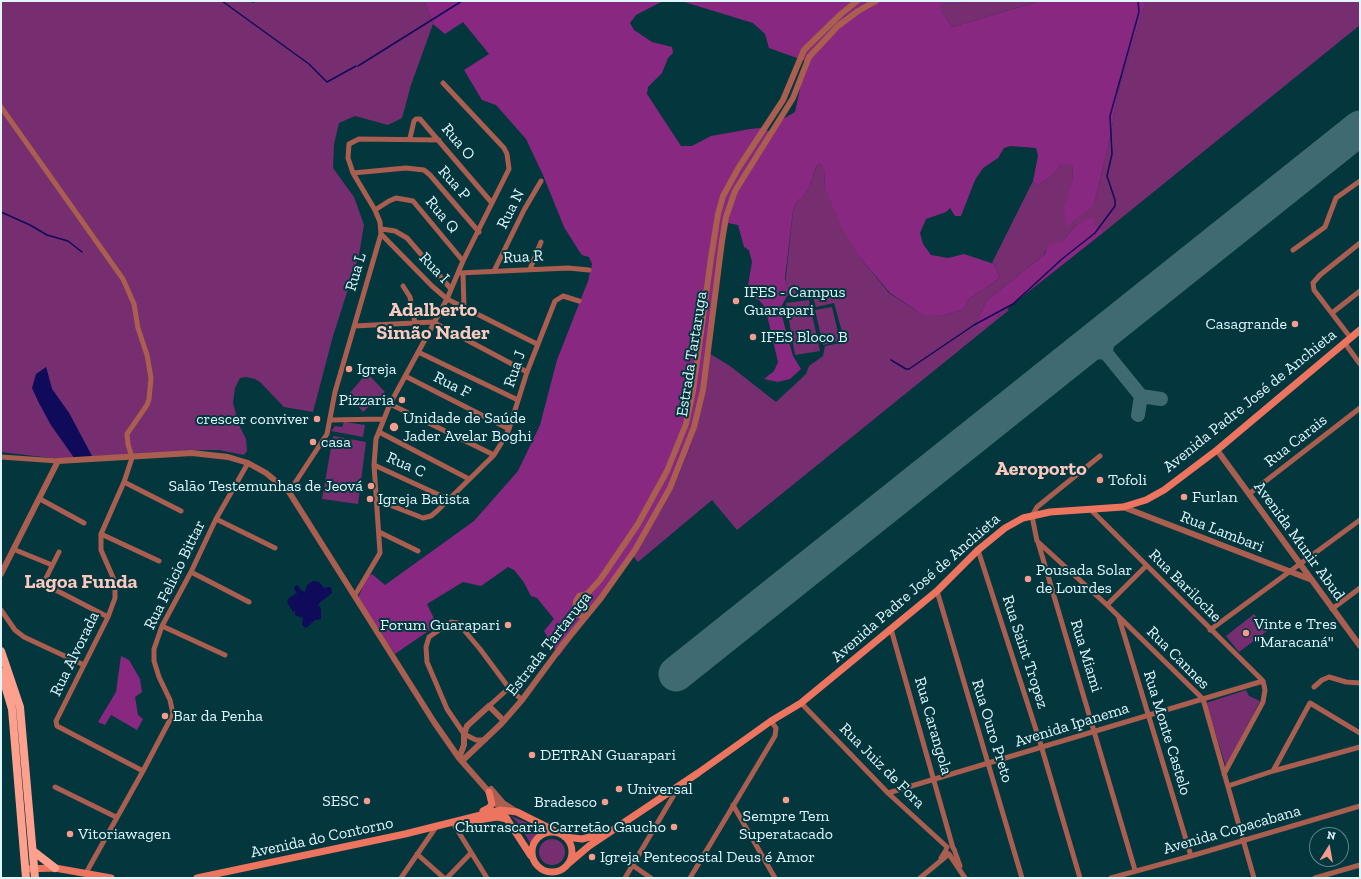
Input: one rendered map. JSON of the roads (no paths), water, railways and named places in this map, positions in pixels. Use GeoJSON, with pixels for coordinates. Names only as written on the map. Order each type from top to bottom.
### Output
{"type":"FeatureCollection","features":[{"type":"Feature","properties":{"kind":"main road","name":"Avenida Padre José de Anchieta"},"geometry":{"type":"LineString","coordinates":[[569,863],[589,846],[680,785],[771,721],[800,703],[937,590],[978,550],[1005,528],[1032,516],[1090,508],[1123,507],[1146,500],[1164,490],[1217,450],[1360,330]]}},
{"type":"Feature","properties":{"kind":"main road"},"geometry":{"type":"LineString","coordinates":[[1,651],[20,707],[34,873]]}},
{"type":"Feature","properties":{"kind":"main road"},"geometry":{"type":"LineString","coordinates":[[1,672],[12,709],[26,874],[55,868],[111,878]]}},
{"type":"Feature","properties":{"kind":"main road"},"geometry":{"type":"LineString","coordinates":[[477,815],[489,808],[492,804],[489,792]]}},
{"type":"Feature","properties":{"kind":"main road"},"geometry":{"type":"LineString","coordinates":[[501,810],[534,862],[548,878]]}},
{"type":"Feature","properties":{"kind":"main road","name":"Avenida do Contorno"},"geometry":{"type":"LineString","coordinates":[[197,878],[436,827],[477,815],[501,810],[517,812],[562,835]]}},
{"type":"Feature","properties":{"kind":"main road","name":"Avenida do Contorno"},"geometry":{"type":"LineString","coordinates":[[453,823],[497,817],[507,819]]}},
{"type":"Feature","properties":{"kind":"main road","name":"Avenida Padre José de Anchieta"},"geometry":{"type":"LineString","coordinates":[[562,835],[582,839],[598,836],[618,826]]}},
{"type":"Feature","properties":{"kind":"main road"},"geometry":{"type":"LineString","coordinates":[[547,833],[562,835],[572,849],[569,863],[561,870],[547,872],[534,862],[532,849],[537,838],[547,833]]}},
{"type":"Feature","properties":{"kind":"main road"},"geometry":{"type":"LineString","coordinates":[[33,851],[55,868]]}},
{"type":"Feature","properties":{"kind":"main road"},"geometry":{"type":"LineString","coordinates":[[559,878],[561,870]]}},
{"type":"Feature","properties":{"kind":"street","name":"Estrada Tartaruga"},"geometry":{"type":"LineString","coordinates":[[585,617],[577,612],[575,604],[579,596],[587,594],[606,572],[638,524],[667,470],[686,424],[693,392],[718,214],[723,196],[739,167],[784,100],[804,50],[841,14],[857,1]]}},
{"type":"Feature","properties":{"kind":"street","name":"Estrada Tartaruga"},"geometry":{"type":"LineString","coordinates":[[462,758],[485,740],[504,721],[522,700],[585,617],[608,590],[635,550],[670,488],[694,427],[703,390],[724,229],[735,191],[793,98],[804,65],[809,57],[838,26],[858,11],[876,1]]}},
{"type":"Feature","properties":{"kind":"street"},"geometry":{"type":"LineString","coordinates":[[443,83],[468,112],[501,144],[507,154],[509,169],[479,232],[463,261],[461,273],[464,308]]}},
{"type":"Feature","properties":{"kind":"street"},"geometry":{"type":"LineString","coordinates":[[1,107],[123,279],[134,304],[151,378],[147,405],[127,434],[132,458]]}},
{"type":"Feature","properties":{"kind":"street","name":"Rua O"},"geometry":{"type":"LineString","coordinates":[[410,138],[412,125],[418,118],[423,121],[492,203]]}},
{"type":"Feature","properties":{"kind":"street"},"geometry":{"type":"LineString","coordinates":[[439,140],[410,138],[359,139],[350,142],[348,153],[353,173],[375,210],[382,232],[395,231],[407,238],[451,289]]}},
{"type":"Feature","properties":{"kind":"street","name":"Rua P"},"geometry":{"type":"LineString","coordinates":[[353,173],[406,168],[424,170],[479,232]]}},
{"type":"Feature","properties":{"kind":"street","name":"Rua N"},"geometry":{"type":"LineString","coordinates":[[494,271],[524,210],[541,180]]}},
{"type":"Feature","properties":{"kind":"street"},"geometry":{"type":"LineString","coordinates":[[1293,250],[1325,227],[1336,198],[1360,181]]}},
{"type":"Feature","properties":{"kind":"street","name":"Rua Q"},"geometry":{"type":"LineString","coordinates":[[375,210],[396,198],[413,201],[463,261]]}},
{"type":"Feature","properties":{"kind":"street","name":"Rua I"},"geometry":{"type":"LineString","coordinates":[[382,232],[432,286],[447,298],[537,344]]}},
{"type":"Feature","properties":{"kind":"street","name":"Rua L"},"geometry":{"type":"LineString","coordinates":[[289,492],[324,441],[330,420],[335,392],[382,232]]}},
{"type":"Feature","properties":{"kind":"street"},"geometry":{"type":"LineString","coordinates":[[530,269],[541,242]]}},
{"type":"Feature","properties":{"kind":"street"},"geometry":{"type":"LineString","coordinates":[[1360,243],[1320,275],[1313,283],[1314,290],[1332,314],[1360,364]]}},
{"type":"Feature","properties":{"kind":"street","name":"Rua R"},"geometry":{"type":"LineString","coordinates":[[461,273],[574,267],[589,270]]}},
{"type":"Feature","properties":{"kind":"street"},"geometry":{"type":"LineString","coordinates":[[355,595],[380,556],[374,447],[390,404],[433,322],[461,273]]}},
{"type":"Feature","properties":{"kind":"street"},"geometry":{"type":"LineString","coordinates":[[403,286],[410,297],[415,323]]}},
{"type":"Feature","properties":{"kind":"street"},"geometry":{"type":"LineString","coordinates":[[1332,314],[1360,291]]}},
{"type":"Feature","properties":{"kind":"street","name":"Rua J"},"geometry":{"type":"LineString","coordinates":[[377,500],[419,517],[431,516],[448,500],[494,454],[509,429],[537,344],[557,299],[563,296],[579,302]]}},
{"type":"Feature","properties":{"kind":"street"},"geometry":{"type":"LineString","coordinates":[[354,326],[433,322],[527,372]]}},
{"type":"Feature","properties":{"kind":"street"},"geometry":{"type":"LineString","coordinates":[[418,352],[518,400]]}},
{"type":"Feature","properties":{"kind":"street","name":"Rua F"},"geometry":{"type":"LineString","coordinates":[[405,376],[509,429]]}},
{"type":"Feature","properties":{"kind":"street"},"geometry":{"type":"LineString","coordinates":[[390,404],[494,454]]}},
{"type":"Feature","properties":{"kind":"street","name":"Rua Carais"},"geometry":{"type":"LineString","coordinates":[[1249,494],[1360,408]]}},
{"type":"Feature","properties":{"kind":"street"},"geometry":{"type":"LineString","coordinates":[[330,420],[384,419]]}},
{"type":"Feature","properties":{"kind":"street"},"geometry":{"type":"LineString","coordinates":[[379,432],[469,479]]}},
{"type":"Feature","properties":{"kind":"street","name":"Avenida Munir Abud"},"geometry":{"type":"LineString","coordinates":[[1217,450],[1360,646]]}},
{"type":"Feature","properties":{"kind":"street"},"geometry":{"type":"LineString","coordinates":[[1,457],[58,461],[210,454],[248,463],[266,473],[289,492],[355,595],[386,647],[451,746],[500,800],[517,812]]}},
{"type":"Feature","properties":{"kind":"street"},"geometry":{"type":"LineString","coordinates":[[1037,541],[1032,516],[1037,507],[1100,456]]}},
{"type":"Feature","properties":{"kind":"street","name":"Rua Alvorada"},"geometry":{"type":"LineString","coordinates":[[132,458],[124,482],[101,534],[100,547],[116,587],[115,598],[108,617],[56,722],[57,726],[143,771]]}},
{"type":"Feature","properties":{"kind":"street"},"geometry":{"type":"LineString","coordinates":[[1,574],[58,461]]}},
{"type":"Feature","properties":{"kind":"street","name":"Rua Felicio Bittar"},"geometry":{"type":"LineString","coordinates":[[86,873],[173,714],[170,700],[158,677],[154,661],[154,649],[162,626],[191,572],[216,519],[248,463]]}},
{"type":"Feature","properties":{"kind":"street","name":"Rua C"},"geometry":{"type":"LineString","coordinates":[[374,464],[448,500]]}},
{"type":"Feature","properties":{"kind":"street"},"geometry":{"type":"LineString","coordinates":[[124,482],[182,511]]}},
{"type":"Feature","properties":{"kind":"street"},"geometry":{"type":"LineString","coordinates":[[40,499],[84,523]]}},
{"type":"Feature","properties":{"kind":"street","name":"Rua Lambari"},"geometry":{"type":"LineString","coordinates":[[1123,507],[1312,580]]}},
{"type":"Feature","properties":{"kind":"street","name":"Rua Bariloche"},"geometry":{"type":"LineString","coordinates":[[1090,508],[1263,682]]}},
{"type":"Feature","properties":{"kind":"street"},"geometry":{"type":"LineString","coordinates":[[216,519],[275,548]]}},
{"type":"Feature","properties":{"kind":"street"},"geometry":{"type":"LineString","coordinates":[[1210,630],[1360,520]]}},
{"type":"Feature","properties":{"kind":"street"},"geometry":{"type":"LineString","coordinates":[[379,532],[418,551]]}},
{"type":"Feature","properties":{"kind":"street"},"geometry":{"type":"LineString","coordinates":[[101,534],[159,561]]}},
{"type":"Feature","properties":{"kind":"street","name":"Rua Cannes"},"geometry":{"type":"LineString","coordinates":[[1037,541],[1107,605],[1203,699],[1254,878]]}},
{"type":"Feature","properties":{"kind":"street","name":"Rua Miami"},"geometry":{"type":"LineString","coordinates":[[1037,541],[1136,870]]}},
{"type":"Feature","properties":{"kind":"street"},"geometry":{"type":"LineString","coordinates":[[13,549],[52,565]]}},
{"type":"Feature","properties":{"kind":"street","name":"Rua Saint Tropez"},"geometry":{"type":"LineString","coordinates":[[978,550],[1041,748],[1080,878]]}},
{"type":"Feature","properties":{"kind":"street"},"geometry":{"type":"LineString","coordinates":[[59,552],[45,580],[46,586],[108,617]]}},
{"type":"Feature","properties":{"kind":"street"},"geometry":{"type":"LineString","coordinates":[[1107,605],[1146,566]]}},
{"type":"Feature","properties":{"kind":"street"},"geometry":{"type":"LineString","coordinates":[[191,572],[249,602]]}},
{"type":"Feature","properties":{"kind":"street"},"geometry":{"type":"LineString","coordinates":[[1332,609],[1360,588]]}},
{"type":"Feature","properties":{"kind":"street","name":"Rua Ouro Preto"},"geometry":{"type":"LineString","coordinates":[[937,590],[1022,878]]}},
{"type":"Feature","properties":{"kind":"street"},"geometry":{"type":"LineString","coordinates":[[1,610],[15,630],[24,636],[84,665]]}},
{"type":"Feature","properties":{"kind":"street","name":"Rua Monte Castelo"},"geometry":{"type":"LineString","coordinates":[[1119,617],[1191,856]]}},
{"type":"Feature","properties":{"kind":"street"},"geometry":{"type":"LineString","coordinates":[[485,740],[476,740],[464,734],[447,709],[427,662],[426,653],[427,641],[429,637],[451,622],[458,623],[476,644],[508,688],[522,700]]}},
{"type":"Feature","properties":{"kind":"street"},"geometry":{"type":"LineString","coordinates":[[162,626],[225,655]]}},
{"type":"Feature","properties":{"kind":"street","name":"Rua Carangola"},"geometry":{"type":"LineString","coordinates":[[891,629],[949,831],[950,849],[964,876]]}},
{"type":"Feature","properties":{"kind":"street"},"geometry":{"type":"LineString","coordinates":[[1314,687],[1322,680],[1329,677],[1346,682],[1360,683]]}},
{"type":"Feature","properties":{"kind":"street"},"geometry":{"type":"LineString","coordinates":[[1224,774],[1262,702],[1265,690],[1263,682]]}},
{"type":"Feature","properties":{"kind":"street","name":"Avenida Ipanema"},"geometry":{"type":"LineString","coordinates":[[888,793],[1263,682]]}},
{"type":"Feature","properties":{"kind":"street"},"geometry":{"type":"LineString","coordinates":[[1,684],[12,709]]}},
{"type":"Feature","properties":{"kind":"street"},"geometry":{"type":"LineString","coordinates":[[501,810],[489,792],[462,758],[464,734],[473,720],[508,688]]}},
{"type":"Feature","properties":{"kind":"street","name":"Rua Juiz de Fora"},"geometry":{"type":"LineString","coordinates":[[800,703],[888,793],[950,849]]}},
{"type":"Feature","properties":{"kind":"street"},"geometry":{"type":"LineString","coordinates":[[1273,771],[1310,704],[1360,733]]}},
{"type":"Feature","properties":{"kind":"street"},"geometry":{"type":"LineString","coordinates":[[489,706],[504,721]]}},
{"type":"Feature","properties":{"kind":"street"},"geometry":{"type":"LineString","coordinates":[[690,878],[775,736],[776,728],[771,721]]}},
{"type":"Feature","properties":{"kind":"street"},"geometry":{"type":"LineString","coordinates":[[1228,786],[1273,771],[1360,747]]}},
{"type":"Feature","properties":{"kind":"street"},"geometry":{"type":"LineString","coordinates":[[625,878],[680,785]]}},
{"type":"Feature","properties":{"kind":"street"},"geometry":{"type":"LineString","coordinates":[[55,787],[116,817]]}},
{"type":"Feature","properties":{"kind":"street"},"geometry":{"type":"LineString","coordinates":[[733,805],[774,878]]}},
{"type":"Feature","properties":{"kind":"street","name":"Avenida Copacabana"},"geometry":{"type":"LineString","coordinates":[[1111,878],[1360,806]]}},
{"type":"Feature","properties":{"kind":"street"},"geometry":{"type":"LineString","coordinates":[[453,823],[487,878]]}},
{"type":"Feature","properties":{"kind":"street"},"geometry":{"type":"LineString","coordinates":[[401,878],[436,827]]}},
{"type":"Feature","properties":{"kind":"street"},"geometry":{"type":"LineString","coordinates":[[920,878],[950,849]]}},
{"type":"Feature","properties":{"kind":"street"},"geometry":{"type":"LineString","coordinates":[[447,878],[471,853]]}},
{"type":"Feature","properties":{"kind":"street"},"geometry":{"type":"LineString","coordinates":[[417,854],[444,878]]}},
{"type":"Feature","properties":{"kind":"street"},"geometry":{"type":"LineString","coordinates":[[632,865],[651,878]]}},
{"type":"Feature","properties":{"kind":"street"},"geometry":{"type":"LineString","coordinates":[[1315,878],[1360,865]]}},
{"type":"Feature","properties":{"kind":"waterway"},"geometry":{"type":"LineString","coordinates":[[222,1],[309,64],[327,82],[356,66]]}},
{"type":"Feature","properties":{"kind":"waterway"},"geometry":{"type":"LineString","coordinates":[[358,66],[462,1]]}},
{"type":"Feature","properties":{"kind":"waterway"},"geometry":{"type":"LineString","coordinates":[[891,360],[906,369],[909,369],[974,325],[1013,304],[1062,259],[1095,233],[1115,206],[1115,200],[1107,176],[1112,154],[1110,116],[1139,12],[1138,1]]}},
{"type":"Feature","properties":{"kind":"waterway"},"geometry":{"type":"LineString","coordinates":[[1,212],[30,225],[47,235],[68,241],[82,252]]}},
{"type":"Feature","properties":{"kind":"place","name":"IFES - Campus Guarapari"},"geometry":{"type":"Point","coordinates":[736,301]}},
{"type":"Feature","properties":{"kind":"place","name":"Casagrande"},"geometry":{"type":"Point","coordinates":[1295,324]}},
{"type":"Feature","properties":{"kind":"place","name":"IFES Bloco B"},"geometry":{"type":"Point","coordinates":[753,337]}},
{"type":"Feature","properties":{"kind":"place","name":"Igreja"},"geometry":{"type":"Point","coordinates":[349,369]}},
{"type":"Feature","properties":{"kind":"place","name":"Pizzaria"},"geometry":{"type":"Point","coordinates":[402,400]}},
{"type":"Feature","properties":{"kind":"place","name":"crescer conviver"},"geometry":{"type":"Point","coordinates":[317,419]}},
{"type":"Feature","properties":{"kind":"place","name":"Unidade de Saúde Jader Avelar Boghi"},"geometry":{"type":"Point","coordinates":[394,427]}},
{"type":"Feature","properties":{"kind":"place","name":"casa"},"geometry":{"type":"Point","coordinates":[313,442]}},
{"type":"Feature","properties":{"kind":"place","name":"Tofoli"},"geometry":{"type":"Point","coordinates":[1100,480]}},
{"type":"Feature","properties":{"kind":"place","name":"Salão Testemunhas de Jeová"},"geometry":{"type":"Point","coordinates":[371,486]}},
{"type":"Feature","properties":{"kind":"place","name":"Furlan"},"geometry":{"type":"Point","coordinates":[1184,497]}},
{"type":"Feature","properties":{"kind":"place","name":"Igreja Batista"},"geometry":{"type":"Point","coordinates":[370,499]}},
{"type":"Feature","properties":{"kind":"place","name":"Pousada Solar de Lourdes"},"geometry":{"type":"Point","coordinates":[1028,579]}},
{"type":"Feature","properties":{"kind":"place","name":"Forum Guarapari"},"geometry":{"type":"Point","coordinates":[508,625]}},
{"type":"Feature","properties":{"kind":"place","name":"Vinte e Tres \"Maracaná\""},"geometry":{"type":"Point","coordinates":[1246,633]}},
{"type":"Feature","properties":{"kind":"place","name":"Bar da Penha"},"geometry":{"type":"Point","coordinates":[165,716]}},
{"type":"Feature","properties":{"kind":"place","name":"DETRAN Guarapari"},"geometry":{"type":"Point","coordinates":[532,755]}},
{"type":"Feature","properties":{"kind":"place","name":"Universal"},"geometry":{"type":"Point","coordinates":[619,789]}},
{"type":"Feature","properties":{"kind":"place","name":"Sempre Tem Superatacado"},"geometry":{"type":"Point","coordinates":[786,800]}},
{"type":"Feature","properties":{"kind":"place","name":"SESC"},"geometry":{"type":"Point","coordinates":[367,801]}},
{"type":"Feature","properties":{"kind":"place","name":"Bradesco"},"geometry":{"type":"Point","coordinates":[605,802]}},
{"type":"Feature","properties":{"kind":"place","name":"Churrascaria Carretão Gaucho"},"geometry":{"type":"Point","coordinates":[674,827]}},
{"type":"Feature","properties":{"kind":"place","name":"Vitoriawagen"},"geometry":{"type":"Point","coordinates":[70,834]}},
{"type":"Feature","properties":{"kind":"place","name":"Igreja Pentecostal Deus é Amor"},"geometry":{"type":"Point","coordinates":[592,857]}},
{"type":"Feature","properties":{"kind":"district","name":"Adalberto Simão Nader"},"geometry":{"type":"Point","coordinates":[433,322]}},
{"type":"Feature","properties":{"kind":"district","name":"Aeroporto"},"geometry":{"type":"Point","coordinates":[1041,469]}},
{"type":"Feature","properties":{"kind":"district","name":"Lagoa Funda"},"geometry":{"type":"Point","coordinates":[81,582]}}]}
